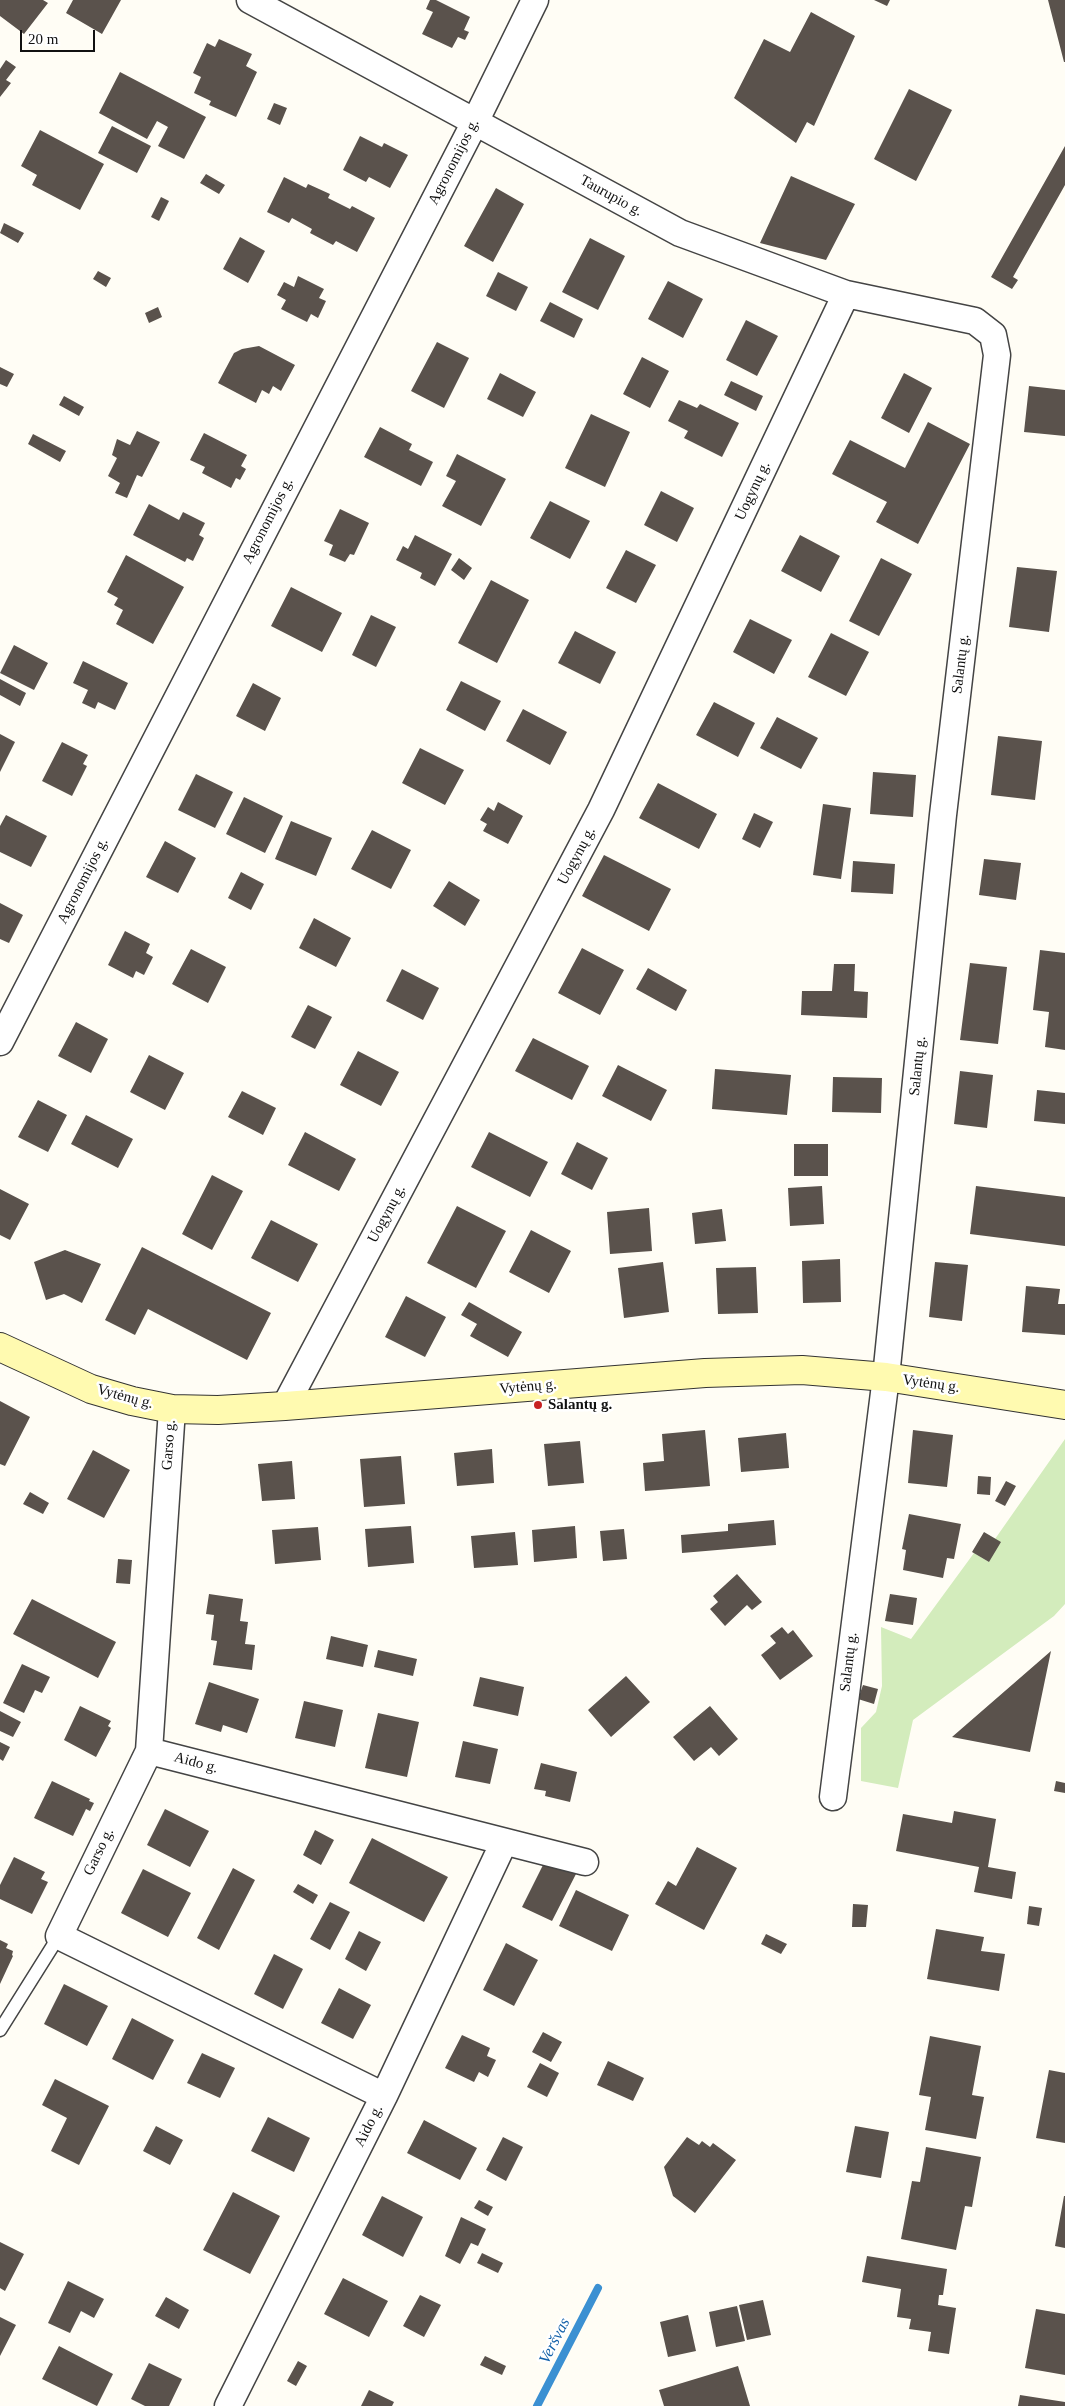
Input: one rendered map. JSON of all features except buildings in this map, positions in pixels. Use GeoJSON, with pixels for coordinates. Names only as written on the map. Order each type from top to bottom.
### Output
{"type":"FeatureCollection","features":[{"type":"Feature","properties":{"kind":"main road","name":"Vytėnų g."},"geometry":{"type":"LineString","coordinates":[[0,1348],[92,1389],[132,1401],[172,1409],[218,1410],[285,1406],[705,1373],[802,1370],[886,1377],[1065,1404]]}},
{"type":"Feature","properties":{"kind":"street","name":"Taurupio g."},"geometry":{"type":"LineString","coordinates":[[250,0],[680,234],[846,294],[974,321],[992,335]]}},
{"type":"Feature","properties":{"kind":"street","name":"Agronomijos g."},"geometry":{"type":"LineString","coordinates":[[0,1042],[475,122],[535,0]]}},
{"type":"Feature","properties":{"kind":"street","name":"Uogynų g."},"geometry":{"type":"LineString","coordinates":[[285,1406],[601,810],[846,294]]}},
{"type":"Feature","properties":{"kind":"street","name":"Salantų g."},"geometry":{"type":"LineString","coordinates":[[833,1797],[886,1377],[943,815],[997,355],[992,335]]}},
{"type":"Feature","properties":{"kind":"street","name":"Garso g."},"geometry":{"type":"LineString","coordinates":[[58,1936],[149,1751],[172,1409]]}},
{"type":"Feature","properties":{"kind":"street","name":"Aido g."},"geometry":{"type":"LineString","coordinates":[[149,1751],[584,1862]]}},
{"type":"Feature","properties":{"kind":"street","name":"Aido g."},"geometry":{"type":"LineString","coordinates":[[228,2406],[384,2096],[504,1842]]}},
{"type":"Feature","properties":{"kind":"street"},"geometry":{"type":"LineString","coordinates":[[58,1936],[384,2096]]}},
{"type":"Feature","properties":{"kind":"lane"},"geometry":{"type":"LineString","coordinates":[[0,2030],[58,1936]]}},
{"type":"Feature","properties":{"kind":"green space"},"geometry":{"type":"Polygon","coordinates":[[[1065,1439],[1065,1604],[1054,1616],[913,1720],[898,1788],[861,1781],[861,1728],[876,1712],[882,1686],[881,1627],[911,1639],[974,1553],[989,1562],[995,1539],[1065,1439]]]}},
{"type":"Feature","properties":{"kind":"waterway","name":"Veršvas"},"geometry":{"type":"LineString","coordinates":[[537,2406],[598,2288]]}},
{"type":"Feature","properties":{"kind":"place","name":"Salantų g."},"geometry":{"type":"Point","coordinates":[538,1405]}}]}
